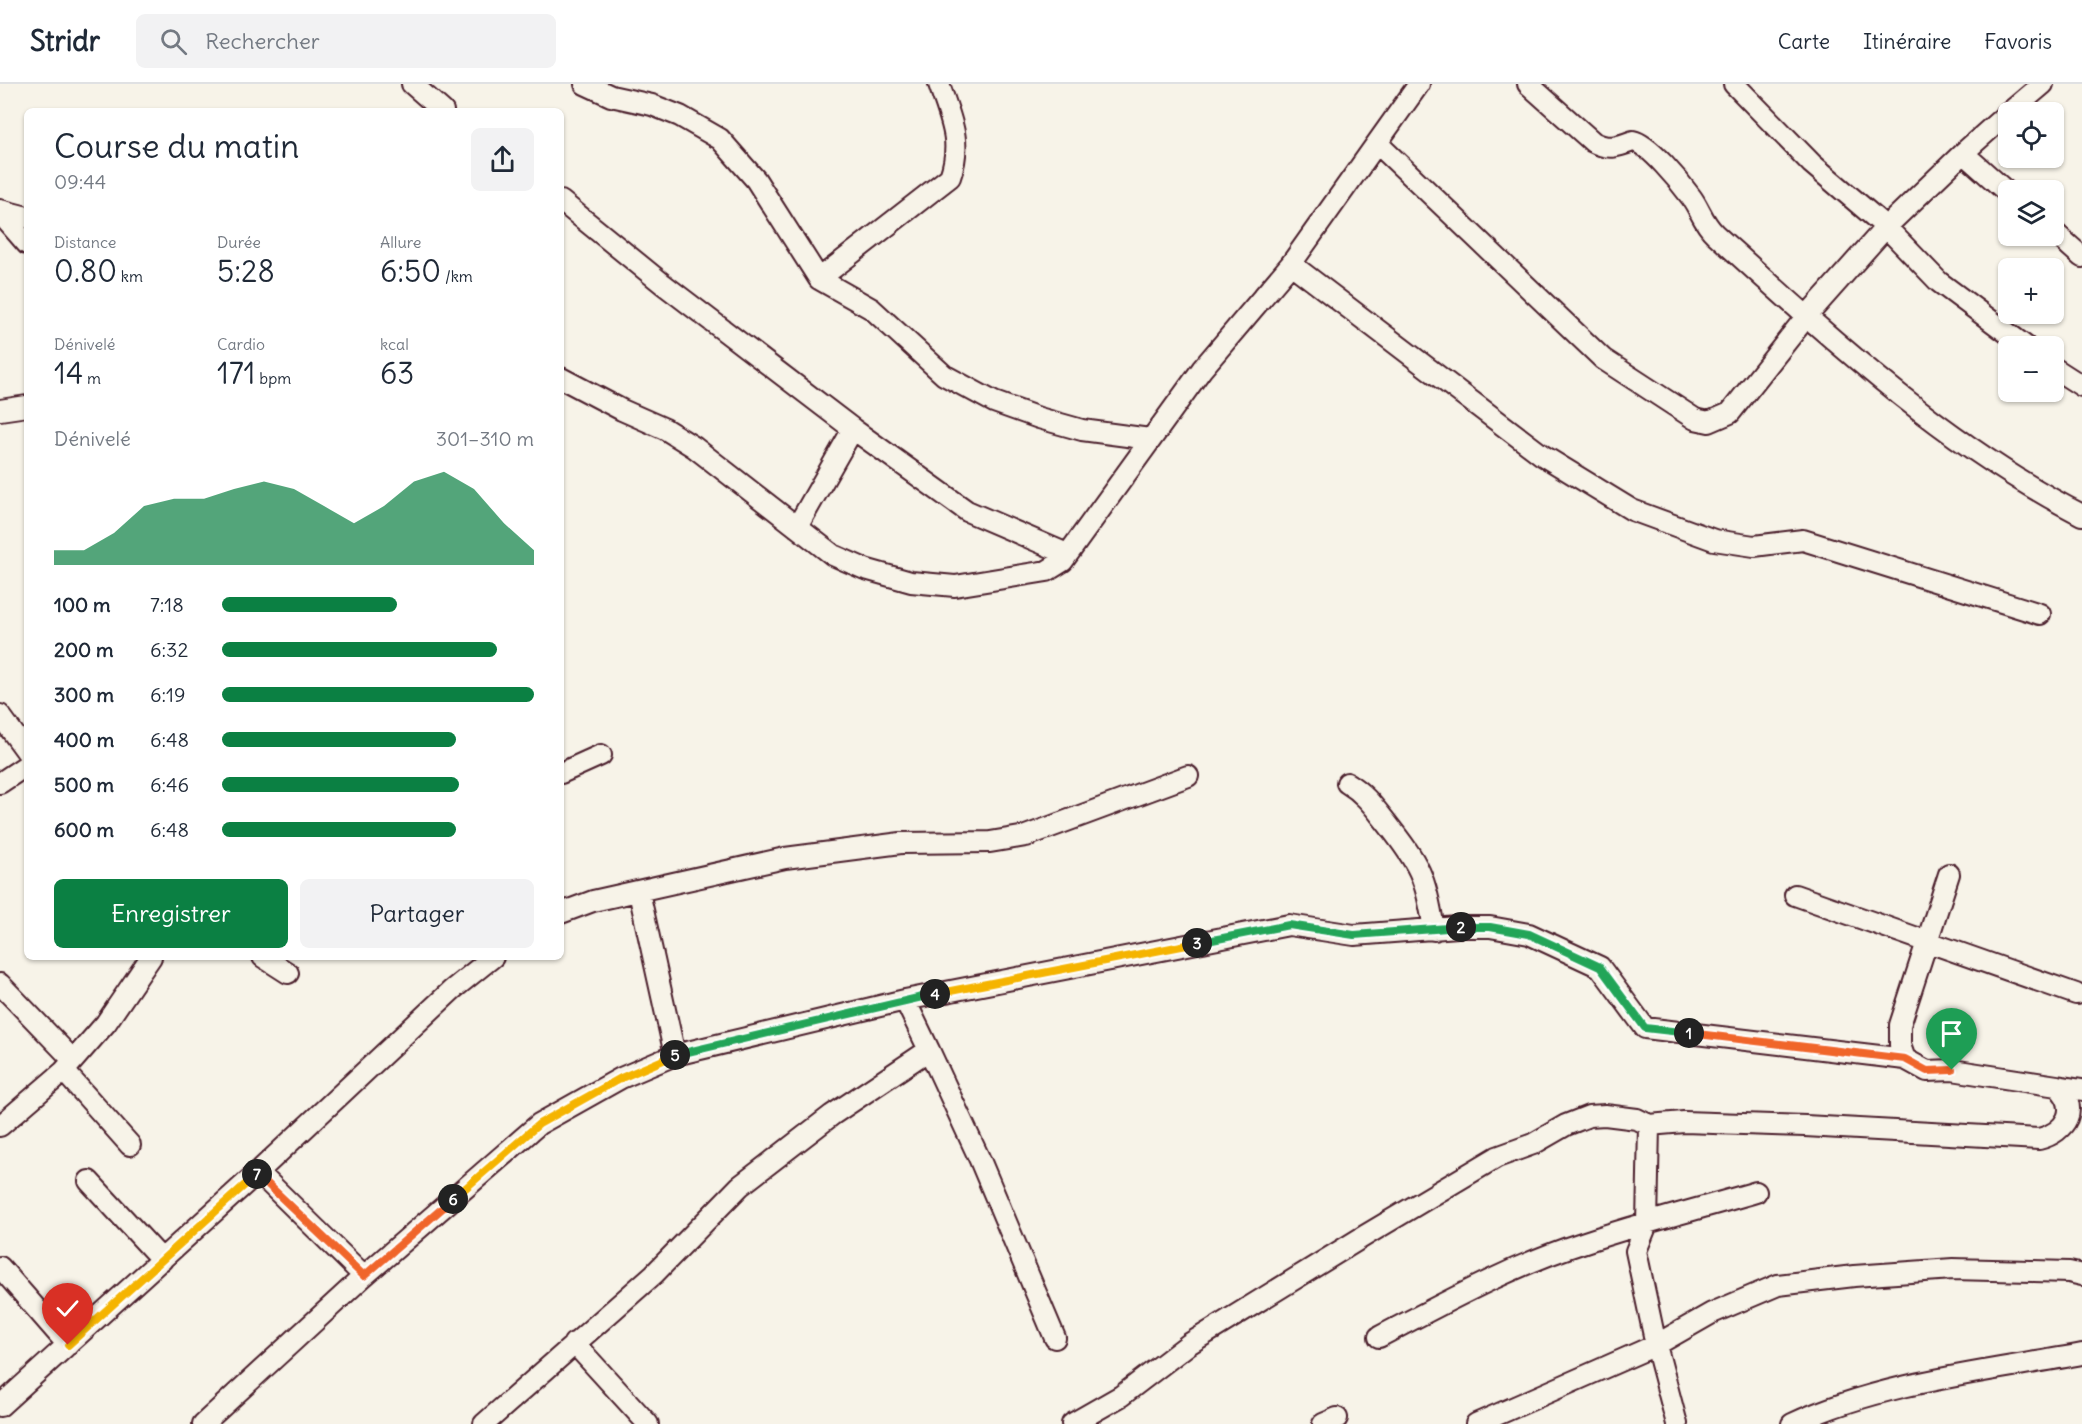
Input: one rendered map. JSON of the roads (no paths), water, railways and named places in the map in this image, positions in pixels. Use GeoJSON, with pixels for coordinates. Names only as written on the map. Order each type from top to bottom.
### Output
{"type":"FeatureCollection","features":[{"type":"Feature","properties":{"kind":"street"},"geometry":{"type":"LineString","coordinates":[[412,84],[440,108]]}},
{"type":"Feature","properties":{"kind":"street"},"geometry":{"type":"LineString","coordinates":[[585,84],[611,96],[652,105],[680,116],[720,139],[756,180],[819,279],[872,309],[944,375],[994,402],[1082,430],[1150,439]]}},
{"type":"Feature","properties":{"kind":"street"},"geometry":{"type":"LineString","coordinates":[[819,279],[950,177],[957,158],[956,134],[939,84]]}},
{"type":"Feature","properties":{"kind":"street"},"geometry":{"type":"LineString","coordinates":[[564,380],[622,410],[665,429],[694,447],[833,555],[911,582],[955,586],[1056,568],[1202,369],[1291,264],[1419,84]]}},
{"type":"Feature","properties":{"kind":"street"},"geometry":{"type":"LineString","coordinates":[[1528,84],[1593,142],[1604,148],[1615,148],[1633,141],[1646,147],[1691,197],[1710,229],[1806,317],[1914,406],[2029,488],[2082,515]]}},
{"type":"Feature","properties":{"kind":"street"},"geometry":{"type":"LineString","coordinates":[[1734,84],[1812,164],[1886,227],[1939,282],[2012,336]]}},
{"type":"Feature","properties":{"kind":"street"},"geometry":{"type":"LineString","coordinates":[[2022,102],[2043,84]]}},
{"type":"Feature","properties":{"kind":"street"},"geometry":{"type":"LineString","coordinates":[[1377,143],[1603,359],[1695,419],[1709,422],[1730,413],[1806,317],[1886,227],[1998,123]]}},
{"type":"Feature","properties":{"kind":"street"},"geometry":{"type":"LineString","coordinates":[[1963,153],[1998,184]]}},
{"type":"Feature","properties":{"kind":"street"},"geometry":{"type":"LineString","coordinates":[[564,203],[663,284],[853,429],[967,511],[1067,554]]}},
{"type":"Feature","properties":{"kind":"street"},"geometry":{"type":"LineString","coordinates":[[0,212],[24,216]]}},
{"type":"Feature","properties":{"kind":"street"},"geometry":{"type":"LineString","coordinates":[[0,212],[24,240]]}},
{"type":"Feature","properties":{"kind":"street"},"geometry":{"type":"LineString","coordinates":[[2064,241],[2082,257]]}},
{"type":"Feature","properties":{"kind":"street"},"geometry":{"type":"LineString","coordinates":[[1291,264],[1542,455],[1632,510],[1714,540],[1754,546],[1803,540],[2040,614]]}},
{"type":"Feature","properties":{"kind":"street"},"geometry":{"type":"LineString","coordinates":[[2064,374],[2082,386]]}},
{"type":"Feature","properties":{"kind":"street"},"geometry":{"type":"LineString","coordinates":[[0,411],[24,407]]}},
{"type":"Feature","properties":{"kind":"street"},"geometry":{"type":"LineString","coordinates":[[797,527],[853,429]]}},
{"type":"Feature","properties":{"kind":"street"},"geometry":{"type":"LineString","coordinates":[[0,715],[24,748]]}},
{"type":"Feature","properties":{"kind":"street"},"geometry":{"type":"LineString","coordinates":[[564,772],[601,755]]}},
{"type":"Feature","properties":{"kind":"street"},"geometry":{"type":"LineString","coordinates":[[0,783],[24,767]]}},
{"type":"Feature","properties":{"kind":"street"},"geometry":{"type":"LineString","coordinates":[[564,912],[592,901],[785,858],[901,843],[990,842],[1026,836],[1188,776]]}},
{"type":"Feature","properties":{"kind":"street"},"geometry":{"type":"LineString","coordinates":[[1347,783],[1367,798],[1409,850],[1425,883],[1434,930]]}},
{"type":"Feature","properties":{"kind":"street"},"geometry":{"type":"LineString","coordinates":[[1905,1059],[1900,1045],[1900,1025],[1949,874]]}},
{"type":"Feature","properties":{"kind":"street"},"geometry":{"type":"LineString","coordinates":[[639,892],[675,1055]]}},
{"type":"Feature","properties":{"kind":"street"},"geometry":{"type":"LineString","coordinates":[[1795,896],[1830,906],[1873,925],[1927,940],[2076,994]]}},
{"type":"Feature","properties":{"kind":"street"},"geometry":{"type":"LineString","coordinates":[[202,1424],[364,1276],[539,1124],[621,1078],[675,1055],[905,1000],[1289,925],[1354,935],[1490,927],[1529,934],[1600,967],[1645,1028],[1905,1059],[1927,1071],[1952,1070],[2082,1090]]}},
{"type":"Feature","properties":{"kind":"street"},"geometry":{"type":"LineString","coordinates":[[0,1126],[69,1066],[106,1023],[149,960]]}},
{"type":"Feature","properties":{"kind":"street"},"geometry":{"type":"LineString","coordinates":[[268,960],[288,973]]}},
{"type":"Feature","properties":{"kind":"street"},"geometry":{"type":"LineString","coordinates":[[0,1406],[258,1172],[452,990],[489,960]]}},
{"type":"Feature","properties":{"kind":"street"},"geometry":{"type":"LineString","coordinates":[[0,984],[69,1066],[130,1145]]}},
{"type":"Feature","properties":{"kind":"street"},"geometry":{"type":"LineString","coordinates":[[905,1000],[972,1141],[1055,1338]]}},
{"type":"Feature","properties":{"kind":"street"},"geometry":{"type":"LineString","coordinates":[[484,1424],[654,1274],[740,1186],[832,1115],[929,1050]]}},
{"type":"Feature","properties":{"kind":"street"},"geometry":{"type":"LineString","coordinates":[[1072,1424],[1121,1396],[1189,1344],[1497,1157],[1533,1144],[1566,1125],[1589,1116],[1605,1115],[1636,1119],[1649,1125],[1684,1122],[1805,1126],[2039,1139],[2053,1135],[2065,1125],[2068,1111],[2064,1092],[2057,1086]]}},
{"type":"Feature","properties":{"kind":"street"},"geometry":{"type":"LineString","coordinates":[[1649,1125],[1647,1224],[1636,1251],[1656,1345],[1677,1424]]}},
{"type":"Feature","properties":{"kind":"street"},"geometry":{"type":"LineString","coordinates":[[258,1172],[364,1276]]}},
{"type":"Feature","properties":{"kind":"street"},"geometry":{"type":"LineString","coordinates":[[89,1181],[162,1260]]}},
{"type":"Feature","properties":{"kind":"street"},"geometry":{"type":"LineString","coordinates":[[1379,1337],[1450,1299],[1523,1266],[1585,1242],[1756,1192]]}},
{"type":"Feature","properties":{"kind":"street"},"geometry":{"type":"LineString","coordinates":[[0,1267],[68,1345]]}},
{"type":"Feature","properties":{"kind":"street"},"geometry":{"type":"LineString","coordinates":[[1476,1424],[1656,1345],[1712,1313],[1778,1285],[1854,1276],[1953,1269],[2069,1272],[2082,1275]]}},
{"type":"Feature","properties":{"kind":"street"},"geometry":{"type":"LineString","coordinates":[[574,1343],[648,1424]]}},
{"type":"Feature","properties":{"kind":"street"},"geometry":{"type":"LineString","coordinates":[[1792,1424],[1825,1409],[1893,1390],[2082,1354]]}}]}
